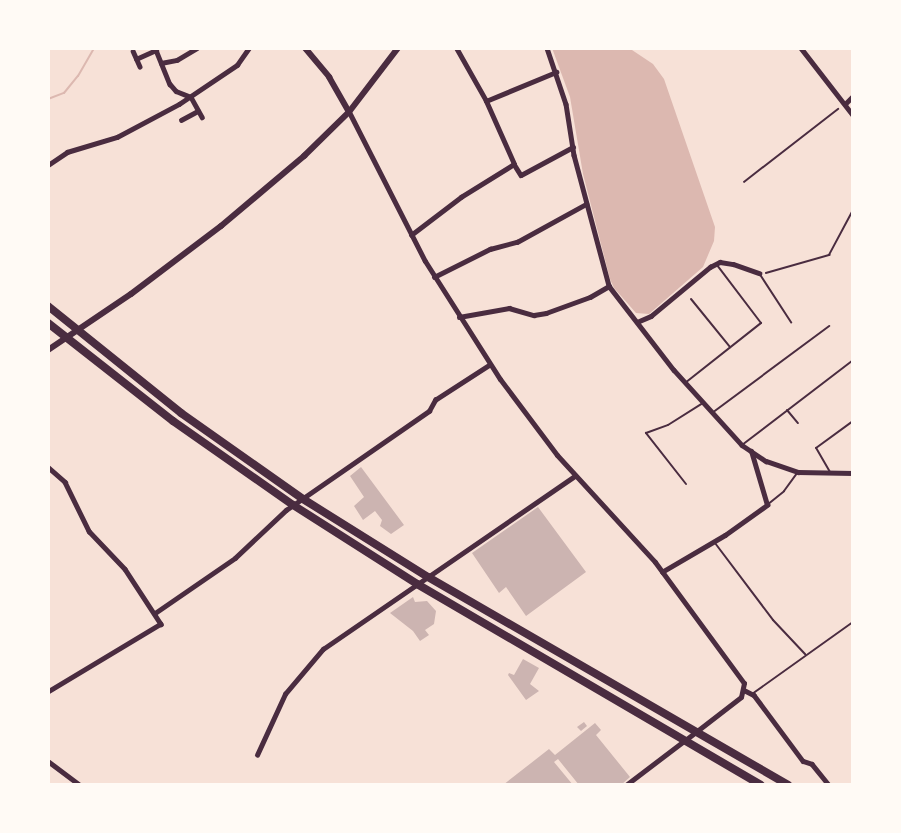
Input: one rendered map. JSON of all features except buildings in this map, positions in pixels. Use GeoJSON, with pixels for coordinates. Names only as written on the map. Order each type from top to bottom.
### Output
{"type":"FeatureCollection","features":[{"type":"Feature","properties":{"kind":"highway"},"geometry":{"type":"LineString","coordinates":[[48,306],[181,413],[303,499],[428,577],[788,785]]}},
{"type":"Feature","properties":{"kind":"highway"},"geometry":{"type":"LineString","coordinates":[[48,322],[173,421],[293,505],[417,584],[761,785]]}},
{"type":"Feature","properties":{"kind":"main road"},"geometry":{"type":"LineString","coordinates":[[306,48],[329,77],[348,112]]}},
{"type":"Feature","properties":{"kind":"main road"},"geometry":{"type":"LineString","coordinates":[[48,350],[79,330],[221,226],[304,156],[348,112],[398,48]]}},
{"type":"Feature","properties":{"kind":"street"},"geometry":{"type":"LineString","coordinates":[[161,63],[177,60],[197,48]]}},
{"type":"Feature","properties":{"kind":"street"},"geometry":{"type":"LineString","coordinates":[[48,165],[67,152],[117,137],[188,96],[237,65],[249,48]]}},
{"type":"Feature","properties":{"kind":"street"},"geometry":{"type":"LineString","coordinates":[[456,48],[486,101],[521,175],[573,147]]}},
{"type":"Feature","properties":{"kind":"street"},"geometry":{"type":"LineString","coordinates":[[547,48],[566,104],[586,204],[609,286],[685,383],[742,445],[766,461],[798,472],[853,473]]}},
{"type":"Feature","properties":{"kind":"street"},"geometry":{"type":"LineString","coordinates":[[801,48],[853,115]]}},
{"type":"Feature","properties":{"kind":"street"},"geometry":{"type":"LineString","coordinates":[[136,58],[156,50],[176,91],[188,96],[202,117]]}},
{"type":"Feature","properties":{"kind":"street"},"geometry":{"type":"LineString","coordinates":[[133,51],[140,67]]}},
{"type":"Feature","properties":{"kind":"street"},"geometry":{"type":"LineString","coordinates":[[486,101],[556,72]]}},
{"type":"Feature","properties":{"kind":"street"},"geometry":{"type":"LineString","coordinates":[[845,104],[853,96]]}},
{"type":"Feature","properties":{"kind":"street"},"geometry":{"type":"LineString","coordinates":[[181,120],[198,111]]}},
{"type":"Feature","properties":{"kind":"street"},"geometry":{"type":"LineString","coordinates":[[348,112],[434,277],[489,365],[538,433],[637,541],[662,572],[744,683],[741,697],[626,785]]}},
{"type":"Feature","properties":{"kind":"street"},"geometry":{"type":"LineString","coordinates":[[411,235],[461,197],[514,164]]}},
{"type":"Feature","properties":{"kind":"street"},"geometry":{"type":"LineString","coordinates":[[434,277],[490,249],[516,242],[586,204]]}},
{"type":"Feature","properties":{"kind":"street"},"geometry":{"type":"LineString","coordinates":[[637,322],[651,316],[716,264],[732,264],[759,273]]}},
{"type":"Feature","properties":{"kind":"street"},"geometry":{"type":"LineString","coordinates":[[459,317],[508,308],[534,315],[546,313],[590,297],[609,286]]}},
{"type":"Feature","properties":{"kind":"street"},"geometry":{"type":"LineString","coordinates":[[155,613],[235,558],[293,505],[429,411],[435,400],[489,365]]}},
{"type":"Feature","properties":{"kind":"street"},"geometry":{"type":"LineString","coordinates":[[662,572],[767,505],[752,452]]}},
{"type":"Feature","properties":{"kind":"street"},"geometry":{"type":"LineString","coordinates":[[48,467],[71,491],[77,511],[89,531],[125,569],[161,624],[48,692]]}},
{"type":"Feature","properties":{"kind":"street"},"geometry":{"type":"LineString","coordinates":[[257,755],[285,694],[314,658],[340,636],[575,476]]}},
{"type":"Feature","properties":{"kind":"street"},"geometry":{"type":"LineString","coordinates":[[744,690],[752,694],[803,761],[812,764],[828,785]]}},
{"type":"Feature","properties":{"kind":"street"},"geometry":{"type":"LineString","coordinates":[[48,761],[80,785]]}},
{"type":"Feature","properties":{"kind":"lane"},"geometry":{"type":"LineString","coordinates":[[685,383],[760,323],[716,264]]}},
{"type":"Feature","properties":{"kind":"lane"},"geometry":{"type":"LineString","coordinates":[[759,273],[791,322]]}},
{"type":"Feature","properties":{"kind":"lane"},"geometry":{"type":"LineString","coordinates":[[691,299],[730,347]]}},
{"type":"Feature","properties":{"kind":"lane"},"geometry":{"type":"LineString","coordinates":[[712,413],[829,326]]}},
{"type":"Feature","properties":{"kind":"lane"},"geometry":{"type":"LineString","coordinates":[[742,445],[853,360]]}},
{"type":"Feature","properties":{"kind":"lane"},"geometry":{"type":"LineString","coordinates":[[686,484],[646,433],[668,424],[703,403]]}},
{"type":"Feature","properties":{"kind":"lane"},"geometry":{"type":"LineString","coordinates":[[787,410],[798,423]]}},
{"type":"Feature","properties":{"kind":"lane"},"geometry":{"type":"LineString","coordinates":[[830,472],[816,448],[853,421]]}},
{"type":"Feature","properties":{"kind":"lane"},"geometry":{"type":"LineString","coordinates":[[767,505],[784,491],[798,472]]}},
{"type":"Feature","properties":{"kind":"lane"},"geometry":{"type":"LineString","coordinates":[[713,541],[772,620],[805,654]]}},
{"type":"Feature","properties":{"kind":"lane"},"geometry":{"type":"LineString","coordinates":[[752,694],[805,654],[853,622]]}},
{"type":"Feature","properties":{"kind":"path"},"geometry":{"type":"LineString","coordinates":[[744,182],[845,104]]}},
{"type":"Feature","properties":{"kind":"path"},"geometry":{"type":"LineString","coordinates":[[759,273],[767,273],[791,264],[822,259],[829,255],[853,210]]}},
{"type":"Feature","properties":{"kind":"shaded area"},"geometry":{"type":"Polygon","coordinates":[[[552,48],[629,48],[653,64],[664,79],[715,227],[714,241],[703,267],[649,314],[636,313],[614,288],[610,279],[583,174],[570,97],[552,48]]]}},
{"type":"Feature","properties":{"kind":"waterway"},"geometry":{"type":"LineString","coordinates":[[48,99],[64,93],[78,76],[94,48]]}}]}
